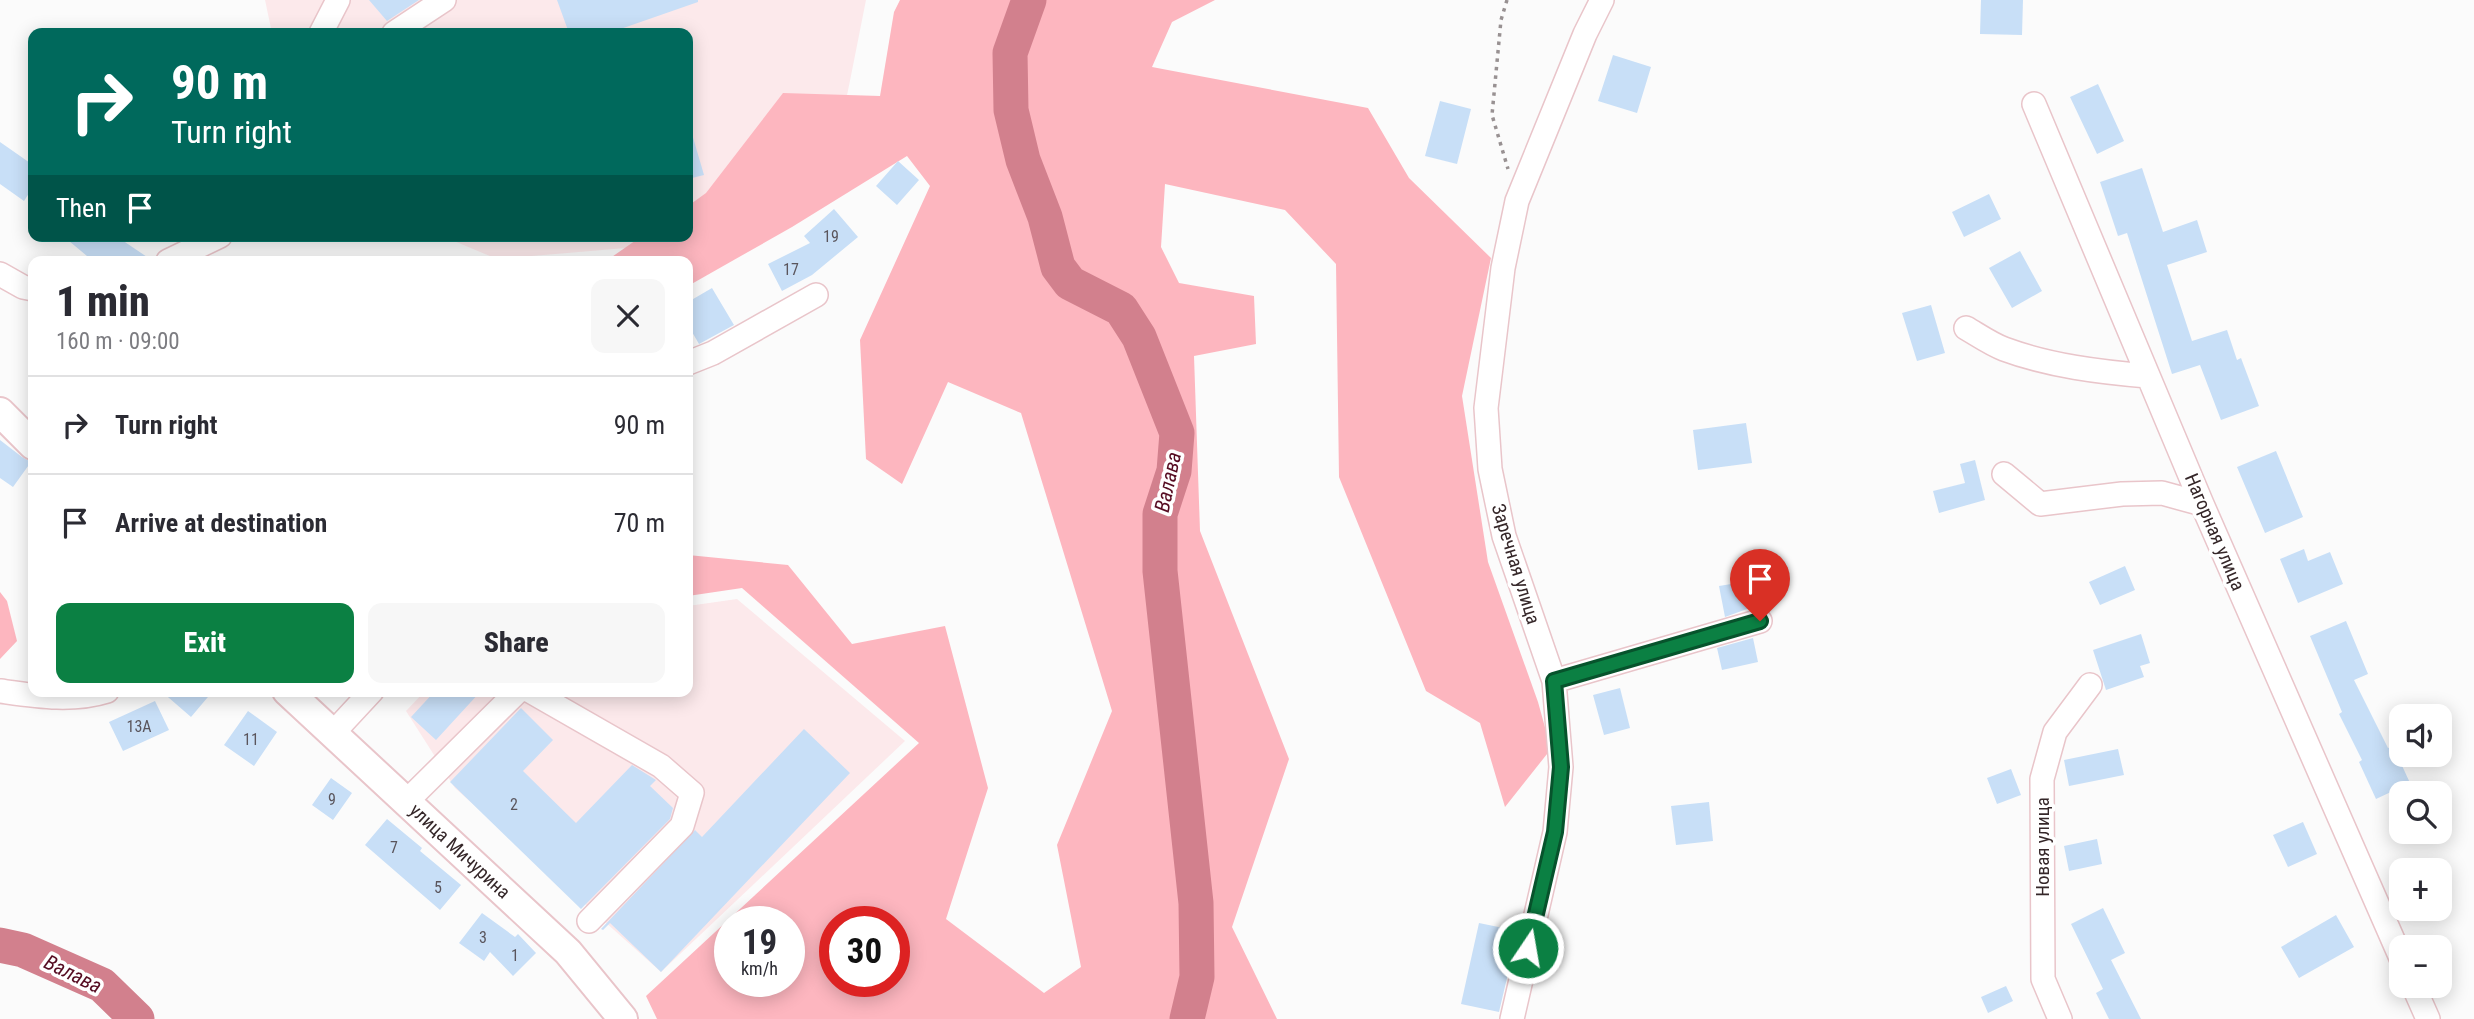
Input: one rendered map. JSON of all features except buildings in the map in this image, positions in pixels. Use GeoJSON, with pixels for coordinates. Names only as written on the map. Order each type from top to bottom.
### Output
{"type":"FeatureCollection","features":[{"type":"Feature","properties":{"kind":"main road"},"geometry":{"type":"LineString","coordinates":[[0,412],[28,440]]}},
{"type":"Feature","properties":{"kind":"main road","name":"улица Мичурина"},"geometry":{"type":"LineString","coordinates":[[294,697],[568,952],[623,1019]]}},
{"type":"Feature","properties":{"kind":"street"},"geometry":{"type":"LineString","coordinates":[[324,28],[338,0]]}},
{"type":"Feature","properties":{"kind":"street"},"geometry":{"type":"LineString","coordinates":[[402,28],[444,0]]}},
{"type":"Feature","properties":{"kind":"street","name":"Заречная улица"},"geometry":{"type":"LineString","coordinates":[[1512,1019],[1555,832],[1561,767],[1554,681],[1504,536],[1490,469],[1486,408],[1503,268],[1517,201],[1585,34],[1602,0]]}},
{"type":"Feature","properties":{"kind":"street","name":"Нагорная улица"},"geometry":{"type":"LineString","coordinates":[[2034,104],[2202,504],[2391,935]]}},
{"type":"Feature","properties":{"kind":"street"},"geometry":{"type":"LineString","coordinates":[[179,256],[207,242]]}},
{"type":"Feature","properties":{"kind":"street"},"geometry":{"type":"LineString","coordinates":[[0,274],[28,288]]}},
{"type":"Feature","properties":{"kind":"street"},"geometry":{"type":"LineString","coordinates":[[693,361],[713,353],[816,295]]}},
{"type":"Feature","properties":{"kind":"street"},"geometry":{"type":"LineString","coordinates":[[1966,328],[2003,348],[2052,362],[2093,372],[2148,376]]}},
{"type":"Feature","properties":{"kind":"street"},"geometry":{"type":"LineString","coordinates":[[2004,474],[2040,504],[2077,502],[2122,494],[2162,493],[2202,504]]}},
{"type":"Feature","properties":{"kind":"street"},"geometry":{"type":"LineString","coordinates":[[1554,681],[1760,621]]}},
{"type":"Feature","properties":{"kind":"street","name":"Новая улица"},"geometry":{"type":"LineString","coordinates":[[2060,1019],[2043,979],[2042,779],[2055,732],[2090,685]]}},
{"type":"Feature","properties":{"kind":"street"},"geometry":{"type":"LineString","coordinates":[[0,691],[28,694]]}},
{"type":"Feature","properties":{"kind":"street"},"geometry":{"type":"LineString","coordinates":[[61,697],[84,697]]}},
{"type":"Feature","properties":{"kind":"street"},"geometry":{"type":"LineString","coordinates":[[333,733],[366,697]]}},
{"type":"Feature","properties":{"kind":"street"},"geometry":{"type":"LineString","coordinates":[[407,801],[512,697]]}},
{"type":"Feature","properties":{"kind":"street"},"geometry":{"type":"LineString","coordinates":[[540,697],[661,766],[692,793],[682,826],[589,921]]}},
{"type":"Feature","properties":{"kind":"street"},"geometry":{"type":"LineString","coordinates":[[2419,998],[2428,1019]]}},
{"type":"Feature","properties":{"kind":"path"},"geometry":{"type":"LineString","coordinates":[[1507,0],[1501,20],[1492,115],[1517,201]]}},
{"type":"Feature","properties":{"kind":"shaded area"},"geometry":{"type":"Polygon","coordinates":[[[265,0],[866,0],[833,166],[745,223],[693,235],[693,28],[271,28],[265,0]]]}},
{"type":"Feature","properties":{"kind":"shaded area"},"geometry":{"type":"Polygon","coordinates":[[[900,0],[1215,0],[1172,22],[1152,67],[1368,108],[1409,178],[1491,258],[1462,396],[1488,562],[1538,702],[1551,749],[1505,807],[1480,723],[1426,691],[1339,477],[1336,264],[1285,210],[1165,184],[1161,247],[1179,283],[1254,296],[1256,344],[1194,356],[1200,531],[1289,759],[1232,927],[1277,1019],[657,1019],[646,996],[714,933],[714,997],[805,997],[805,906],[743,906],[919,743],[742,588],[693,595],[693,556],[788,565],[852,644],[945,626],[988,788],[946,919],[1044,993],[1081,967],[1057,845],[1112,711],[1021,413],[948,382],[902,484],[866,459],[860,340],[930,186],[907,156],[792,227],[693,283],[693,256],[613,256],[633,242],[693,242],[693,202],[706,193],[783,93],[880,96],[894,12],[900,0]]]}},
{"type":"Feature","properties":{"kind":"shaded area"},"geometry":{"type":"Polygon","coordinates":[[[456,242],[666,242],[649,246],[532,256],[490,256],[456,242]]]}},
{"type":"Feature","properties":{"kind":"shaded area"},"geometry":{"type":"Polygon","coordinates":[[[0,592],[7,601],[17,641],[0,659],[0,592]]]}},
{"type":"Feature","properties":{"kind":"shaded area"},"geometry":{"type":"Polygon","coordinates":[[[737,599],[905,741],[731,906],[714,906],[714,922],[661,972],[455,788],[406,711],[419,697],[693,697],[693,605],[737,599]]]}},
{"type":"Feature","properties":{"kind":"waterway","name":"Валава"},"geometry":{"type":"LineString","coordinates":[[1029,0],[1010,53],[1011,110],[1023,160],[1045,217],[1058,267],[1070,283],[1121,309],[1139,337],[1177,433],[1174,471],[1160,514],[1160,571],[1196,903],[1197,977],[1187,1019]]}},
{"type":"Feature","properties":{"kind":"waterway","name":"Валава"},"geometry":{"type":"LineString","coordinates":[[0,945],[23,950],[102,985],[137,1019]]}},
{"type":"Feature","properties":{"kind":"route"},"geometry":{"type":"LineString","coordinates":[[1528,948],[1555,832],[1561,767],[1554,681],[1760,621]]}}]}
